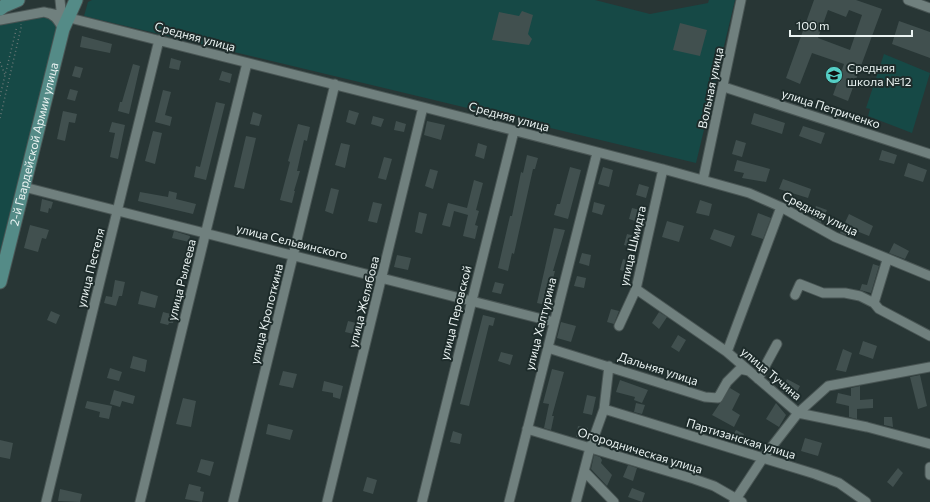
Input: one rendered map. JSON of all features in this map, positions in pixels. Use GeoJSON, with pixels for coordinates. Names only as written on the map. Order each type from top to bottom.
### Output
{"type":"FeatureCollection","features":[{"type":"Feature","properties":{"kind":"main road"},"geometry":{"type":"LineString","coordinates":[[0,9],[18,0]]}},
{"type":"Feature","properties":{"kind":"main road","name":"2-й Гвардейской Армии улица"},"geometry":{"type":"LineString","coordinates":[[0,282],[65,16],[76,0]]}},
{"type":"Feature","properties":{"kind":"street"},"geometry":{"type":"LineString","coordinates":[[60,0],[65,16]]}},
{"type":"Feature","properties":{"kind":"street","name":"Вольная улица"},"geometry":{"type":"LineString","coordinates":[[703,180],[742,0]]}},
{"type":"Feature","properties":{"kind":"street"},"geometry":{"type":"LineString","coordinates":[[908,0],[930,8]]}},
{"type":"Feature","properties":{"kind":"street","name":"Средняя улица"},"geometry":{"type":"LineString","coordinates":[[0,20],[44,12],[65,16],[690,176],[749,193],[781,207],[835,237],[887,260],[930,276]]}},
{"type":"Feature","properties":{"kind":"street"},"geometry":{"type":"LineString","coordinates":[[50,13],[56,18],[63,29]]}},
{"type":"Feature","properties":{"kind":"street","name":"улица Пестеля"},"geometry":{"type":"LineString","coordinates":[[46,502],[159,40]]}},
{"type":"Feature","properties":{"kind":"street","name":"улица Рылеева"},"geometry":{"type":"LineString","coordinates":[[140,502],[247,63]]}},
{"type":"Feature","properties":{"kind":"street","name":"улица Кропоткина"},"geometry":{"type":"LineString","coordinates":[[233,502],[335,84]]}},
{"type":"Feature","properties":{"kind":"street","name":"улица Петриченко"},"geometry":{"type":"LineString","coordinates":[[724,87],[930,154]]}},
{"type":"Feature","properties":{"kind":"street","name":"улица Желябова"},"geometry":{"type":"LineString","coordinates":[[327,502],[383,278],[423,107]]}},
{"type":"Feature","properties":{"kind":"street","name":"улица Перовской"},"geometry":{"type":"LineString","coordinates":[[422,502],[514,130]]}},
{"type":"Feature","properties":{"kind":"street","name":"улица Халтурина"},"geometry":{"type":"LineString","coordinates":[[509,502],[597,153]]}},
{"type":"Feature","properties":{"kind":"street"},"geometry":{"type":"LineString","coordinates":[[690,176],[700,173],[707,163]]}},
{"type":"Feature","properties":{"kind":"street"},"geometry":{"type":"LineString","coordinates":[[707,163],[709,175],[714,183]]}},
{"type":"Feature","properties":{"kind":"street","name":"улица Шмидта"},"geometry":{"type":"LineString","coordinates":[[619,326],[636,288],[663,169]]}},
{"type":"Feature","properties":{"kind":"street","name":"улица Сельвинского"},"geometry":{"type":"LineString","coordinates":[[24,186],[471,302],[554,322]]}},
{"type":"Feature","properties":{"kind":"street"},"geometry":{"type":"LineString","coordinates":[[727,352],[781,207]]}},
{"type":"Feature","properties":{"kind":"street"},"geometry":{"type":"LineString","coordinates":[[874,304],[887,260]]}},
{"type":"Feature","properties":{"kind":"street"},"geometry":{"type":"LineString","coordinates":[[795,295],[800,284],[823,293],[845,293],[860,296],[874,304],[879,310],[930,336]]}},
{"type":"Feature","properties":{"kind":"street","name":"улица Тучина"},"geometry":{"type":"LineString","coordinates":[[636,288],[727,352],[798,413],[867,427],[930,444]]}},
{"type":"Feature","properties":{"kind":"street"},"geometry":{"type":"LineString","coordinates":[[758,378],[777,344]]}},
{"type":"Feature","properties":{"kind":"street","name":"Дальняя улица"},"geometry":{"type":"LineString","coordinates":[[548,348],[705,397],[718,398],[727,382],[740,369],[749,371]]}},
{"type":"Feature","properties":{"kind":"street"},"geometry":{"type":"LineString","coordinates":[[576,502],[590,448],[604,409],[609,366]]}},
{"type":"Feature","properties":{"kind":"street"},"geometry":{"type":"LineString","coordinates":[[738,501],[763,458],[798,413],[828,386],[930,367]]}},
{"type":"Feature","properties":{"kind":"street","name":"Партизанская улица"},"geometry":{"type":"LineString","coordinates":[[604,409],[839,483],[866,502]]}},
{"type":"Feature","properties":{"kind":"street","name":"Огородническая улица"},"geometry":{"type":"LineString","coordinates":[[527,429],[694,479],[714,486],[738,501]]}},
{"type":"Feature","properties":{"kind":"street"},"geometry":{"type":"LineString","coordinates":[[930,467],[930,475]]}},
{"type":"Feature","properties":{"kind":"street"},"geometry":{"type":"LineString","coordinates":[[584,471],[614,502]]}},
{"type":"Feature","properties":{"kind":"path"},"geometry":{"type":"LineString","coordinates":[[0,96],[19,16]]}},
{"type":"Feature","properties":{"kind":"path"},"geometry":{"type":"LineString","coordinates":[[0,118],[21,28],[19,16]]}},
{"type":"Feature","properties":{"kind":"path"},"geometry":{"type":"LineString","coordinates":[[0,62],[5,75]]}},
{"type":"Feature","properties":{"kind":"shaded area"},"geometry":{"type":"Polygon","coordinates":[[[92,0],[595,0],[650,14],[708,3],[709,0],[735,0],[696,163],[84,16],[88,2],[92,0]]]}},
{"type":"Feature","properties":{"kind":"shaded area"},"geometry":{"type":"Polygon","coordinates":[[[45,16],[54,22],[56,28],[0,253],[0,25],[45,16]]]}},
{"type":"Feature","properties":{"kind":"shaded area"},"geometry":{"type":"Polygon","coordinates":[[[884,54],[930,73],[912,133],[868,116],[870,109],[866,108],[884,54]]]}},
{"type":"Feature","properties":{"kind":"building"},"geometry":{"type":"Polygon","coordinates":[[[814,0],[856,0],[882,9],[848,101],[833,95],[844,64],[812,53],[800,84],[786,78],[814,0]],[[828,10],[818,38],[850,50],[862,15],[849,10],[846,17],[828,10]]]}},
{"type":"Feature","properties":{"kind":"building"},"geometry":{"type":"Polygon","coordinates":[[[522,11],[533,15],[528,34],[532,39],[529,45],[492,40],[499,12],[519,16],[522,11]]]}},
{"type":"Feature","properties":{"kind":"building"},"geometry":{"type":"Polygon","coordinates":[[[899,21],[930,32],[930,58],[892,44],[899,21]]]}},
{"type":"Feature","properties":{"kind":"building"},"geometry":{"type":"Polygon","coordinates":[[[680,23],[707,30],[700,56],[673,50],[680,23]]]}},
{"type":"Feature","properties":{"kind":"building"},"geometry":{"type":"Polygon","coordinates":[[[82,36],[112,44],[110,53],[80,47],[82,36]]]}},
{"type":"Feature","properties":{"kind":"building"},"geometry":{"type":"Polygon","coordinates":[[[171,58],[181,61],[179,70],[169,68],[171,58]]]}},
{"type":"Feature","properties":{"kind":"building"},"geometry":{"type":"Polygon","coordinates":[[[133,64],[140,66],[129,114],[118,111],[133,64]]]}},
{"type":"Feature","properties":{"kind":"building"},"geometry":{"type":"Polygon","coordinates":[[[75,66],[83,68],[80,78],[72,76],[75,66]]]}},
{"type":"Feature","properties":{"kind":"building"},"geometry":{"type":"Polygon","coordinates":[[[222,71],[232,74],[230,83],[219,80],[222,71]]]}},
{"type":"Feature","properties":{"kind":"building"},"geometry":{"type":"Polygon","coordinates":[[[70,89],[78,91],[75,101],[67,99],[70,89]]]}},
{"type":"Feature","properties":{"kind":"building"},"geometry":{"type":"Polygon","coordinates":[[[163,90],[171,92],[165,115],[172,117],[170,126],[155,122],[163,90]]]}},
{"type":"Feature","properties":{"kind":"building"},"geometry":{"type":"Polygon","coordinates":[[[216,102],[225,104],[206,180],[194,177],[196,166],[200,167],[216,102]]]}},
{"type":"Feature","properties":{"kind":"building"},"geometry":{"type":"Polygon","coordinates":[[[349,110],[359,113],[355,125],[346,122],[349,110]]]}},
{"type":"Feature","properties":{"kind":"building"},"geometry":{"type":"Polygon","coordinates":[[[63,111],[77,114],[75,123],[69,122],[65,141],[57,139],[63,111]]]}},
{"type":"Feature","properties":{"kind":"building"},"geometry":{"type":"Polygon","coordinates":[[[253,112],[262,115],[259,126],[250,124],[253,112]]]}},
{"type":"Feature","properties":{"kind":"building"},"geometry":{"type":"Polygon","coordinates":[[[754,113],[785,123],[782,134],[751,124],[754,113]]]}},
{"type":"Feature","properties":{"kind":"building"},"geometry":{"type":"Polygon","coordinates":[[[373,116],[384,119],[381,127],[371,124],[373,116]]]}},
{"type":"Feature","properties":{"kind":"building"},"geometry":{"type":"Polygon","coordinates":[[[396,121],[406,124],[404,132],[394,130],[396,121]]]}},
{"type":"Feature","properties":{"kind":"building"},"geometry":{"type":"Polygon","coordinates":[[[427,121],[445,125],[441,140],[424,135],[427,121]]]}},
{"type":"Feature","properties":{"kind":"building"},"geometry":{"type":"Polygon","coordinates":[[[112,122],[125,125],[118,159],[110,157],[115,133],[109,132],[112,122]]]}},
{"type":"Feature","properties":{"kind":"building"},"geometry":{"type":"Polygon","coordinates":[[[298,124],[310,127],[307,141],[304,140],[297,171],[300,171],[292,203],[280,200],[290,162],[288,161],[298,124]]]}},
{"type":"Feature","properties":{"kind":"building"},"geometry":{"type":"Polygon","coordinates":[[[803,126],[825,133],[821,144],[799,136],[803,126]]]}},
{"type":"Feature","properties":{"kind":"building"},"geometry":{"type":"Polygon","coordinates":[[[153,131],[162,133],[155,164],[145,161],[153,131]]]}},
{"type":"Feature","properties":{"kind":"building"},"geometry":{"type":"Polygon","coordinates":[[[246,136],[256,138],[244,189],[234,187],[246,136]]]}},
{"type":"Feature","properties":{"kind":"building"},"geometry":{"type":"Polygon","coordinates":[[[736,140],[746,143],[742,157],[732,154],[736,140]]]}},
{"type":"Feature","properties":{"kind":"building"},"geometry":{"type":"Polygon","coordinates":[[[341,143],[350,145],[345,168],[335,165],[341,143]]]}},
{"type":"Feature","properties":{"kind":"building"},"geometry":{"type":"Polygon","coordinates":[[[478,143],[487,146],[484,159],[475,156],[478,143]]]}},
{"type":"Feature","properties":{"kind":"building"},"geometry":{"type":"Polygon","coordinates":[[[882,150],[897,155],[894,164],[879,160],[882,150]]]}},
{"type":"Feature","properties":{"kind":"building"},"geometry":{"type":"Polygon","coordinates":[[[527,155],[538,158],[535,169],[533,169],[514,254],[512,253],[508,271],[498,268],[510,216],[512,216],[521,172],[523,173],[527,155]]]}},
{"type":"Feature","properties":{"kind":"building"},"geometry":{"type":"Polygon","coordinates":[[[384,157],[392,159],[386,180],[378,178],[384,157]]]}},
{"type":"Feature","properties":{"kind":"building"},"geometry":{"type":"Polygon","coordinates":[[[737,160],[770,169],[766,182],[742,178],[744,173],[734,171],[737,160]]]}},
{"type":"Feature","properties":{"kind":"building"},"geometry":{"type":"Polygon","coordinates":[[[908,163],[927,170],[923,182],[904,176],[908,163]]]}},
{"type":"Feature","properties":{"kind":"building"},"geometry":{"type":"Polygon","coordinates":[[[570,167],[581,170],[568,219],[554,215],[557,204],[560,204],[570,167]]]}},
{"type":"Feature","properties":{"kind":"building"},"geometry":{"type":"Polygon","coordinates":[[[603,167],[613,170],[609,187],[598,184],[603,167]]]}},
{"type":"Feature","properties":{"kind":"building"},"geometry":{"type":"Polygon","coordinates":[[[430,169],[438,171],[433,189],[425,186],[430,169]]]}},
{"type":"Feature","properties":{"kind":"building"},"geometry":{"type":"Polygon","coordinates":[[[783,179],[811,189],[808,198],[779,189],[783,179]]]}},
{"type":"Feature","properties":{"kind":"building"},"geometry":{"type":"Polygon","coordinates":[[[474,180],[483,183],[476,210],[479,211],[475,225],[478,226],[475,239],[463,236],[468,215],[454,211],[450,227],[442,225],[448,203],[467,208],[474,180]]]}},
{"type":"Feature","properties":{"kind":"building"},"geometry":{"type":"Polygon","coordinates":[[[639,184],[649,187],[646,198],[636,195],[639,184]]]}},
{"type":"Feature","properties":{"kind":"building"},"geometry":{"type":"Polygon","coordinates":[[[331,188],[339,190],[333,214],[325,211],[331,188]]]}},
{"type":"Feature","properties":{"kind":"building"},"geometry":{"type":"Polygon","coordinates":[[[169,191],[177,193],[176,199],[196,204],[193,214],[138,201],[140,192],[168,197],[169,191]]]}},
{"type":"Feature","properties":{"kind":"building"},"geometry":{"type":"Polygon","coordinates":[[[42,199],[53,202],[48,213],[40,211],[42,199]]]}},
{"type":"Feature","properties":{"kind":"building"},"geometry":{"type":"Polygon","coordinates":[[[700,200],[712,204],[709,216],[696,213],[700,200]]]}},
{"type":"Feature","properties":{"kind":"building"},"geometry":{"type":"Polygon","coordinates":[[[373,202],[382,204],[377,223],[368,221],[373,202]]]}},
{"type":"Feature","properties":{"kind":"building"},"geometry":{"type":"Polygon","coordinates":[[[594,202],[605,205],[602,215],[592,212],[594,202]]]}},
{"type":"Feature","properties":{"kind":"building"},"geometry":{"type":"Polygon","coordinates":[[[816,206],[827,210],[821,223],[811,217],[816,206]]]}},
{"type":"Feature","properties":{"kind":"building"},"geometry":{"type":"Polygon","coordinates":[[[632,208],[644,211],[641,223],[629,219],[632,208]]]}},
{"type":"Feature","properties":{"kind":"building"},"geometry":{"type":"Polygon","coordinates":[[[419,212],[427,214],[422,234],[415,232],[419,212]]]}},
{"type":"Feature","properties":{"kind":"building"},"geometry":{"type":"Polygon","coordinates":[[[758,213],[771,218],[763,239],[751,235],[758,213]]]}},
{"type":"Feature","properties":{"kind":"building"},"geometry":{"type":"Polygon","coordinates":[[[849,214],[873,226],[869,236],[854,230],[851,237],[840,233],[849,214]]]}},
{"type":"Feature","properties":{"kind":"building"},"geometry":{"type":"Polygon","coordinates":[[[667,221],[684,226],[679,242],[662,237],[667,221]]]}},
{"type":"Feature","properties":{"kind":"building"},"geometry":{"type":"Polygon","coordinates":[[[30,225],[49,230],[46,239],[42,238],[38,252],[24,248],[30,225]]]}},
{"type":"Feature","properties":{"kind":"building"},"geometry":{"type":"Polygon","coordinates":[[[554,228],[565,230],[553,271],[555,271],[546,305],[537,303],[554,228]]]}},
{"type":"Feature","properties":{"kind":"building"},"geometry":{"type":"Polygon","coordinates":[[[714,229],[735,236],[731,247],[710,239],[714,229]]]}},
{"type":"Feature","properties":{"kind":"building"},"geometry":{"type":"Polygon","coordinates":[[[174,231],[190,236],[189,242],[172,238],[174,231]]]}},
{"type":"Feature","properties":{"kind":"building"},"geometry":{"type":"Polygon","coordinates":[[[627,234],[639,237],[636,248],[624,245],[627,234]]]}},
{"type":"Feature","properties":{"kind":"building"},"geometry":{"type":"Polygon","coordinates":[[[894,243],[909,251],[905,259],[889,253],[894,243]]]}},
{"type":"Feature","properties":{"kind":"building"},"geometry":{"type":"Polygon","coordinates":[[[582,253],[591,255],[589,266],[579,263],[582,253]]]}},
{"type":"Feature","properties":{"kind":"building"},"geometry":{"type":"Polygon","coordinates":[[[397,255],[411,258],[408,270],[394,267],[397,255]]]}},
{"type":"Feature","properties":{"kind":"building"},"geometry":{"type":"Polygon","coordinates":[[[623,259],[633,262],[629,273],[620,270],[623,259]]]}},
{"type":"Feature","properties":{"kind":"building"},"geometry":{"type":"Polygon","coordinates":[[[873,264],[879,266],[871,293],[860,290],[862,284],[867,285],[873,264]]]}},
{"type":"Feature","properties":{"kind":"building"},"geometry":{"type":"Polygon","coordinates":[[[577,276],[586,278],[584,288],[574,286],[577,276]]]}},
{"type":"Feature","properties":{"kind":"building"},"geometry":{"type":"Polygon","coordinates":[[[115,280],[125,282],[122,296],[119,296],[116,306],[104,303],[106,296],[112,297],[115,280]]]}},
{"type":"Feature","properties":{"kind":"building"},"geometry":{"type":"Polygon","coordinates":[[[495,282],[504,284],[501,294],[492,292],[495,282]]]}},
{"type":"Feature","properties":{"kind":"building"},"geometry":{"type":"Polygon","coordinates":[[[141,291],[158,296],[155,308],[138,304],[141,291]]]}},
{"type":"Feature","properties":{"kind":"building"},"geometry":{"type":"Polygon","coordinates":[[[611,309],[619,311],[614,324],[607,322],[611,309]]]}},
{"type":"Feature","properties":{"kind":"building"},"geometry":{"type":"Polygon","coordinates":[[[51,311],[60,315],[56,324],[47,320],[51,311]]]}},
{"type":"Feature","properties":{"kind":"building"},"geometry":{"type":"Polygon","coordinates":[[[163,312],[175,315],[173,323],[169,323],[168,325],[160,323],[163,312]]]}},
{"type":"Feature","properties":{"kind":"building"},"geometry":{"type":"Polygon","coordinates":[[[659,312],[667,317],[659,329],[652,323],[659,312]]]}},
{"type":"Feature","properties":{"kind":"building"},"geometry":{"type":"Polygon","coordinates":[[[483,315],[495,318],[493,326],[489,325],[469,406],[460,404],[483,315]]]}},
{"type":"Feature","properties":{"kind":"building"},"geometry":{"type":"Polygon","coordinates":[[[348,321],[361,324],[358,335],[345,332],[348,321]]]}},
{"type":"Feature","properties":{"kind":"building"},"geometry":{"type":"Polygon","coordinates":[[[561,322],[576,326],[571,342],[557,338],[561,322]]]}},
{"type":"Feature","properties":{"kind":"building"},"geometry":{"type":"Polygon","coordinates":[[[678,335],[686,340],[679,352],[671,347],[678,335]]]}},
{"type":"Feature","properties":{"kind":"building"},"geometry":{"type":"Polygon","coordinates":[[[863,341],[877,346],[873,359],[859,354],[863,341]]]}},
{"type":"Feature","properties":{"kind":"building"},"geometry":{"type":"Polygon","coordinates":[[[843,349],[852,353],[846,372],[836,370],[843,349]]]}},
{"type":"Feature","properties":{"kind":"building"},"geometry":{"type":"Polygon","coordinates":[[[501,352],[513,355],[510,365],[498,361],[501,352]]]}},
{"type":"Feature","properties":{"kind":"building"},"geometry":{"type":"Polygon","coordinates":[[[133,356],[147,360],[145,372],[130,368],[133,356]]]}},
{"type":"Feature","properties":{"kind":"building"},"geometry":{"type":"Polygon","coordinates":[[[110,368],[122,372],[119,381],[107,378],[110,368]]]}},
{"type":"Feature","properties":{"kind":"building"},"geometry":{"type":"Polygon","coordinates":[[[552,369],[564,372],[552,416],[554,416],[551,430],[544,428],[549,404],[543,403],[552,369]]]}},
{"type":"Feature","properties":{"kind":"building"},"geometry":{"type":"Polygon","coordinates":[[[283,371],[297,374],[293,388],[279,385],[283,371]]]}},
{"type":"Feature","properties":{"kind":"building"},"geometry":{"type":"Polygon","coordinates":[[[920,375],[927,406],[918,409],[910,377],[920,375]]]}},
{"type":"Feature","properties":{"kind":"building"},"geometry":{"type":"Polygon","coordinates":[[[787,379],[800,386],[794,398],[781,391],[787,379]]]}},
{"type":"Feature","properties":{"kind":"building"},"geometry":{"type":"Polygon","coordinates":[[[620,380],[648,390],[642,403],[634,400],[635,397],[616,392],[620,380]]]}},
{"type":"Feature","properties":{"kind":"building"},"geometry":{"type":"Polygon","coordinates":[[[324,381],[343,386],[340,399],[333,397],[333,393],[322,391],[324,381]]]}},
{"type":"Feature","properties":{"kind":"building"},"geometry":{"type":"Polygon","coordinates":[[[860,386],[860,400],[873,399],[873,408],[857,409],[857,419],[849,417],[849,406],[836,403],[838,393],[851,396],[851,388],[860,386]]]}},
{"type":"Feature","properties":{"kind":"building"},"geometry":{"type":"Polygon","coordinates":[[[730,388],[740,394],[732,410],[740,415],[734,427],[712,415],[730,388]]]}},
{"type":"Feature","properties":{"kind":"building"},"geometry":{"type":"Polygon","coordinates":[[[114,390],[135,396],[133,404],[122,401],[120,407],[110,404],[114,390]]]}},
{"type":"Feature","properties":{"kind":"building"},"geometry":{"type":"Polygon","coordinates":[[[587,395],[596,397],[592,415],[583,413],[587,395]]]}},
{"type":"Feature","properties":{"kind":"building"},"geometry":{"type":"Polygon","coordinates":[[[183,398],[196,401],[191,427],[176,424],[183,398]]]}},
{"type":"Feature","properties":{"kind":"building"},"geometry":{"type":"Polygon","coordinates":[[[87,401],[112,406],[109,419],[99,417],[100,412],[85,408],[87,401]]]}},
{"type":"Feature","properties":{"kind":"building"},"geometry":{"type":"Polygon","coordinates":[[[636,403],[645,405],[642,414],[634,412],[636,403]]]}},
{"type":"Feature","properties":{"kind":"building"},"geometry":{"type":"Polygon","coordinates":[[[776,403],[786,415],[779,427],[766,419],[776,403]]]}},
{"type":"Feature","properties":{"kind":"building"},"geometry":{"type":"Polygon","coordinates":[[[884,417],[892,417],[893,427],[884,425],[884,417]]]}},
{"type":"Feature","properties":{"kind":"building"},"geometry":{"type":"Polygon","coordinates":[[[268,424],[293,430],[290,440],[266,434],[268,424]]]}},
{"type":"Feature","properties":{"kind":"building"},"geometry":{"type":"Polygon","coordinates":[[[578,426],[588,428],[586,439],[576,437],[578,426]]]}},
{"type":"Feature","properties":{"kind":"building"},"geometry":{"type":"Polygon","coordinates":[[[736,430],[744,434],[739,444],[730,441],[736,430]]]}},
{"type":"Feature","properties":{"kind":"building"},"geometry":{"type":"Polygon","coordinates":[[[453,431],[462,434],[460,444],[450,442],[453,431]]]}},
{"type":"Feature","properties":{"kind":"building"},"geometry":{"type":"Polygon","coordinates":[[[805,438],[822,443],[818,456],[801,451],[805,438]]]}},
{"type":"Feature","properties":{"kind":"building"},"geometry":{"type":"Polygon","coordinates":[[[0,440],[13,443],[10,459],[0,457],[0,440]]]}},
{"type":"Feature","properties":{"kind":"building"},"geometry":{"type":"Polygon","coordinates":[[[594,455],[600,457],[602,460],[601,463],[612,475],[607,486],[591,469],[594,455]]]}},
{"type":"Feature","properties":{"kind":"building"},"geometry":{"type":"Polygon","coordinates":[[[201,459],[214,462],[210,476],[197,472],[201,459]]]}},
{"type":"Feature","properties":{"kind":"building"},"geometry":{"type":"Polygon","coordinates":[[[628,465],[637,468],[633,481],[623,477],[628,465]]]}},
{"type":"Feature","properties":{"kind":"building"},"geometry":{"type":"Polygon","coordinates":[[[898,468],[903,473],[893,487],[887,482],[898,468]]]}},
{"type":"Feature","properties":{"kind":"building"},"geometry":{"type":"Polygon","coordinates":[[[367,477],[377,480],[373,494],[363,491],[367,477]]]}},
{"type":"Feature","properties":{"kind":"building"},"geometry":{"type":"Polygon","coordinates":[[[189,484],[201,487],[200,491],[204,492],[202,502],[185,499],[189,484]]]}},
{"type":"Feature","properties":{"kind":"building"},"geometry":{"type":"Polygon","coordinates":[[[632,488],[645,493],[642,502],[628,497],[632,488]]]}},
{"type":"Feature","properties":{"kind":"building"},"geometry":{"type":"Polygon","coordinates":[[[60,489],[82,494],[80,502],[58,501],[60,489]]]}},
{"type":"Feature","properties":{"kind":"place","name":"Средняя школа №12"},"geometry":{"type":"Point","coordinates":[834,75]}}]}
